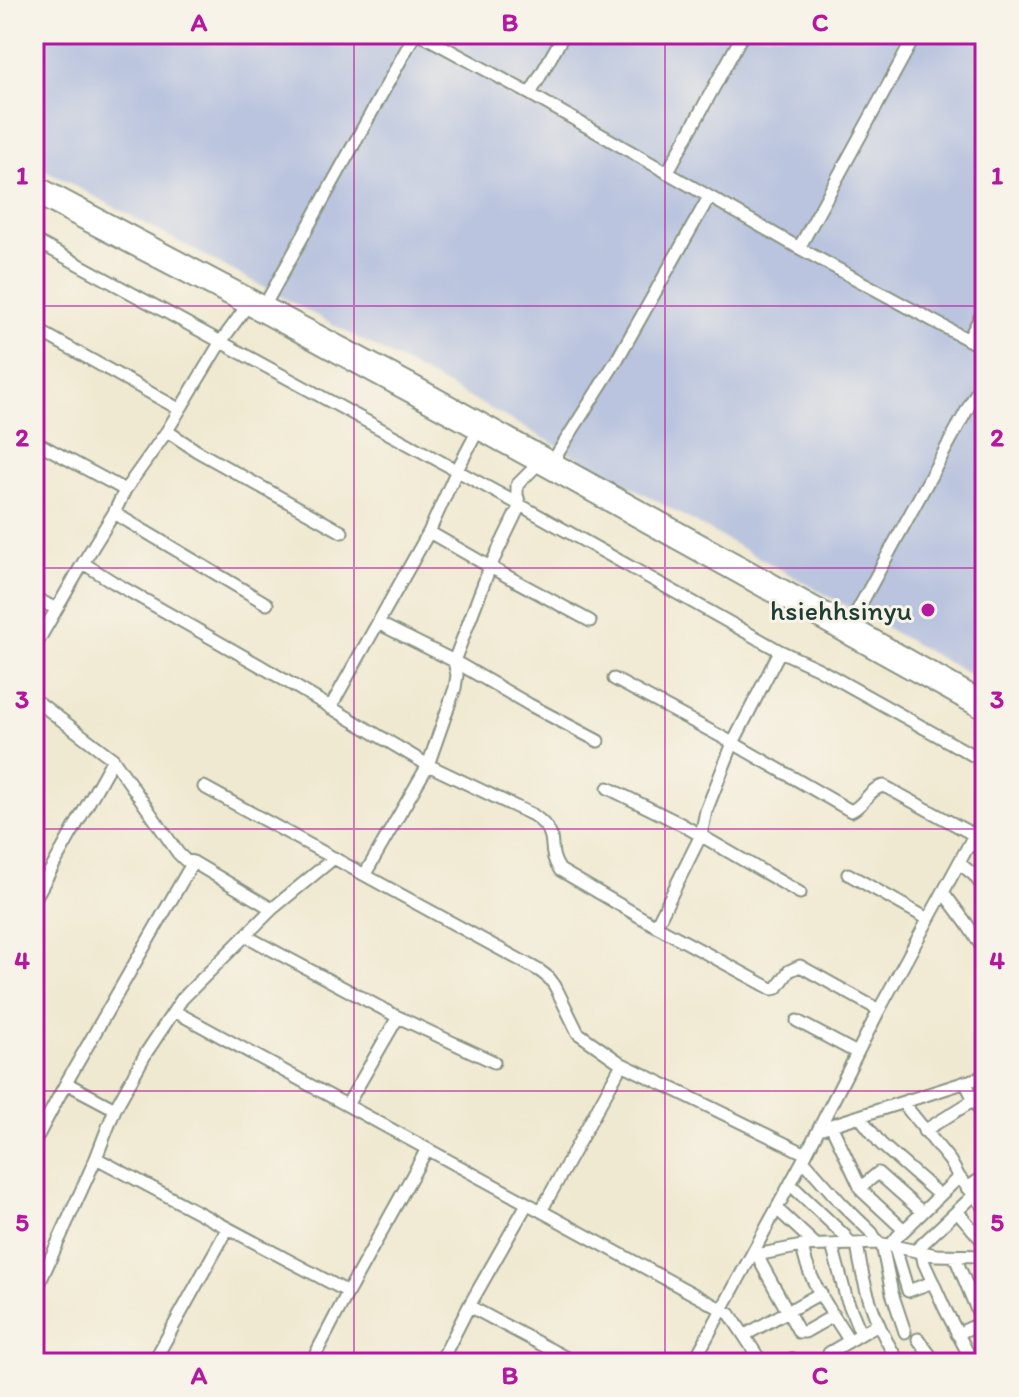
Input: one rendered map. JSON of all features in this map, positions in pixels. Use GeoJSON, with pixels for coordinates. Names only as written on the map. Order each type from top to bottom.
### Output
{"type":"FeatureCollection","features":[{"type":"Feature","properties":{"kind":"main road"},"geometry":{"type":"LineString","coordinates":[[34,182],[477,432],[546,460],[985,713]]}},
{"type":"Feature","properties":{"kind":"main road"},"geometry":{"type":"LineString","coordinates":[[34,196],[257,308],[546,460],[985,700]]}},
{"type":"Feature","properties":{"kind":"street"},"geometry":{"type":"LineString","coordinates":[[34,648],[125,490],[167,431],[220,343],[257,308],[417,34],[985,349]]}},
{"type":"Feature","properties":{"kind":"street"},"geometry":{"type":"LineString","coordinates":[[530,94],[564,34]]}},
{"type":"Feature","properties":{"kind":"street"},"geometry":{"type":"LineString","coordinates":[[667,173],[743,34]]}},
{"type":"Feature","properties":{"kind":"street"},"geometry":{"type":"LineString","coordinates":[[799,248],[916,34]]}},
{"type":"Feature","properties":{"kind":"street"},"geometry":{"type":"LineString","coordinates":[[365,874],[428,765],[455,688],[457,675],[454,661],[490,567],[520,505],[517,485],[546,460],[618,358],[709,197]]}},
{"type":"Feature","properties":{"kind":"street"},"geometry":{"type":"LineString","coordinates":[[34,240],[985,762]]}},
{"type":"Feature","properties":{"kind":"street"},"geometry":{"type":"LineString","coordinates":[[968,340],[985,308]]}},
{"type":"Feature","properties":{"kind":"street"},"geometry":{"type":"LineString","coordinates":[[34,328],[179,409]]}},
{"type":"Feature","properties":{"kind":"street"},"geometry":{"type":"LineString","coordinates":[[850,624],[985,377]]}},
{"type":"Feature","properties":{"kind":"street"},"geometry":{"type":"LineString","coordinates":[[167,431],[342,532]]}},
{"type":"Feature","properties":{"kind":"street"},"geometry":{"type":"LineString","coordinates":[[330,708],[429,532],[477,432]]}},
{"type":"Feature","properties":{"kind":"street"},"geometry":{"type":"LineString","coordinates":[[34,441],[125,490]]}},
{"type":"Feature","properties":{"kind":"street"},"geometry":{"type":"LineString","coordinates":[[114,513],[267,604]]}},
{"type":"Feature","properties":{"kind":"street"},"geometry":{"type":"LineString","coordinates":[[429,532],[590,621]]}},
{"type":"Feature","properties":{"kind":"street"},"geometry":{"type":"LineString","coordinates":[[83,563],[428,765],[533,815],[550,831],[553,856],[560,870],[656,926],[772,989],[777,988],[789,971],[800,966],[879,1010]]}},
{"type":"Feature","properties":{"kind":"street"},"geometry":{"type":"LineString","coordinates":[[34,597],[56,609]]}},
{"type":"Feature","properties":{"kind":"street"},"geometry":{"type":"LineString","coordinates":[[378,623],[454,661],[598,741]]}},
{"type":"Feature","properties":{"kind":"street"},"geometry":{"type":"LineString","coordinates":[[656,926],[701,835],[706,811],[733,743],[780,651]]}},
{"type":"Feature","properties":{"kind":"street"},"geometry":{"type":"LineString","coordinates":[[614,679],[851,811],[875,788],[884,786],[972,839],[985,852]]}},
{"type":"Feature","properties":{"kind":"street"},"geometry":{"type":"LineString","coordinates":[[34,699],[113,759],[185,860],[272,909]]}},
{"type":"Feature","properties":{"kind":"street"},"geometry":{"type":"LineString","coordinates":[[34,900],[113,759]]}},
{"type":"Feature","properties":{"kind":"street"},"geometry":{"type":"LineString","coordinates":[[204,787],[540,971],[555,986],[578,1033],[622,1064],[805,1157],[842,1204],[886,1245],[908,1291],[933,1282]]}},
{"type":"Feature","properties":{"kind":"street"},"geometry":{"type":"LineString","coordinates":[[608,788],[701,835],[800,893]]}},
{"type":"Feature","properties":{"kind":"street"},"geometry":{"type":"LineString","coordinates":[[693,1363],[805,1157],[825,1127],[879,1010],[985,815]]}},
{"type":"Feature","properties":{"kind":"street"},"geometry":{"type":"LineString","coordinates":[[34,1295],[115,1109],[146,1053],[182,999],[272,909],[334,858]]}},
{"type":"Feature","properties":{"kind":"street"},"geometry":{"type":"LineString","coordinates":[[34,1143],[193,862]]}},
{"type":"Feature","properties":{"kind":"street"},"geometry":{"type":"LineString","coordinates":[[959,863],[974,875],[985,890]]}},
{"type":"Feature","properties":{"kind":"street"},"geometry":{"type":"LineString","coordinates":[[848,874],[928,919]]}},
{"type":"Feature","properties":{"kind":"street"},"geometry":{"type":"LineString","coordinates":[[943,892],[985,952]]}},
{"type":"Feature","properties":{"kind":"street"},"geometry":{"type":"LineString","coordinates":[[246,936],[398,1017],[494,1062]]}},
{"type":"Feature","properties":{"kind":"street"},"geometry":{"type":"LineString","coordinates":[[174,1011],[730,1314],[745,1335],[757,1361]]}},
{"type":"Feature","properties":{"kind":"street"},"geometry":{"type":"LineString","coordinates":[[347,1105],[398,1017]]}},
{"type":"Feature","properties":{"kind":"street"},"geometry":{"type":"LineString","coordinates":[[797,1021],[857,1053]]}},
{"type":"Feature","properties":{"kind":"street"},"geometry":{"type":"LineString","coordinates":[[541,1211],[622,1064]]}},
{"type":"Feature","properties":{"kind":"street"},"geometry":{"type":"LineString","coordinates":[[825,1127],[985,1076]]}},
{"type":"Feature","properties":{"kind":"street"},"geometry":{"type":"LineString","coordinates":[[965,1082],[985,1121]]}},
{"type":"Feature","properties":{"kind":"street"},"geometry":{"type":"LineString","coordinates":[[66,1083],[115,1109]]}},
{"type":"Feature","properties":{"kind":"street"},"geometry":{"type":"LineString","coordinates":[[924,1131],[974,1100]]}},
{"type":"Feature","properties":{"kind":"street"},"geometry":{"type":"LineString","coordinates":[[903,1103],[985,1208]]}},
{"type":"Feature","properties":{"kind":"street"},"geometry":{"type":"LineString","coordinates":[[859,1116],[881,1144],[939,1195]]}},
{"type":"Feature","properties":{"kind":"street"},"geometry":{"type":"LineString","coordinates":[[825,1127],[860,1188],[904,1230]]}},
{"type":"Feature","properties":{"kind":"street"},"geometry":{"type":"LineString","coordinates":[[311,1363],[427,1149]]}},
{"type":"Feature","properties":{"kind":"street"},"geometry":{"type":"LineString","coordinates":[[96,1158],[348,1292]]}},
{"type":"Feature","properties":{"kind":"street"},"geometry":{"type":"LineString","coordinates":[[860,1188],[878,1173],[922,1212]]}},
{"type":"Feature","properties":{"kind":"street"},"geometry":{"type":"LineString","coordinates":[[919,1252],[985,1176]]}},
{"type":"Feature","properties":{"kind":"street"},"geometry":{"type":"LineString","coordinates":[[886,1245],[959,1177]]}},
{"type":"Feature","properties":{"kind":"street"},"geometry":{"type":"LineString","coordinates":[[790,1184],[854,1244],[864,1286],[878,1324],[900,1363]]}},
{"type":"Feature","properties":{"kind":"street"},"geometry":{"type":"LineString","coordinates":[[440,1363],[527,1204]]}},
{"type":"Feature","properties":{"kind":"street"},"geometry":{"type":"LineString","coordinates":[[777,1209],[816,1245]]}},
{"type":"Feature","properties":{"kind":"street"},"geometry":{"type":"LineString","coordinates":[[957,1211],[985,1244]]}},
{"type":"Feature","properties":{"kind":"street"},"geometry":{"type":"LineString","coordinates":[[153,1363],[228,1228]]}},
{"type":"Feature","properties":{"kind":"street"},"geometry":{"type":"LineString","coordinates":[[754,1255],[802,1246],[854,1244],[886,1245],[955,1257],[985,1256]]}},
{"type":"Feature","properties":{"kind":"street"},"geometry":{"type":"LineString","coordinates":[[832,1245],[846,1297],[861,1334]]}},
{"type":"Feature","properties":{"kind":"street"},"geometry":{"type":"LineString","coordinates":[[886,1245],[892,1293],[905,1332]]}},
{"type":"Feature","properties":{"kind":"street"},"geometry":{"type":"LineString","coordinates":[[802,1246],[806,1263],[849,1340]]}},
{"type":"Feature","properties":{"kind":"street"},"geometry":{"type":"LineString","coordinates":[[919,1252],[973,1363]]}},
{"type":"Feature","properties":{"kind":"street"},"geometry":{"type":"LineString","coordinates":[[754,1255],[799,1332],[833,1316]]}},
{"type":"Feature","properties":{"kind":"street"},"geometry":{"type":"LineString","coordinates":[[955,1257],[983,1321],[957,1334]]}},
{"type":"Feature","properties":{"kind":"street"},"geometry":{"type":"LineString","coordinates":[[745,1335],[821,1293]]}},
{"type":"Feature","properties":{"kind":"street"},"geometry":{"type":"LineString","coordinates":[[469,1306],[576,1363]]}},
{"type":"Feature","properties":{"kind":"street"},"geometry":{"type":"LineString","coordinates":[[833,1363],[829,1353],[878,1324]]}},
{"type":"Feature","properties":{"kind":"street"},"geometry":{"type":"LineString","coordinates":[[918,1339],[936,1363]]}},
{"type":"Feature","properties":{"kind":"street"},"geometry":{"type":"LineString","coordinates":[[785,1363],[792,1359],[796,1363]]}},
{"type":"Feature","properties":{"kind":"shaded area"},"geometry":{"type":"Polygon","coordinates":[[[34,34],[985,34],[985,683],[500,414],[34,164],[34,34]]]}},
{"type":"Feature","properties":{"kind":"place","name":"hsiehhsinyu"},"geometry":{"type":"Point","coordinates":[928,610]}}]}
